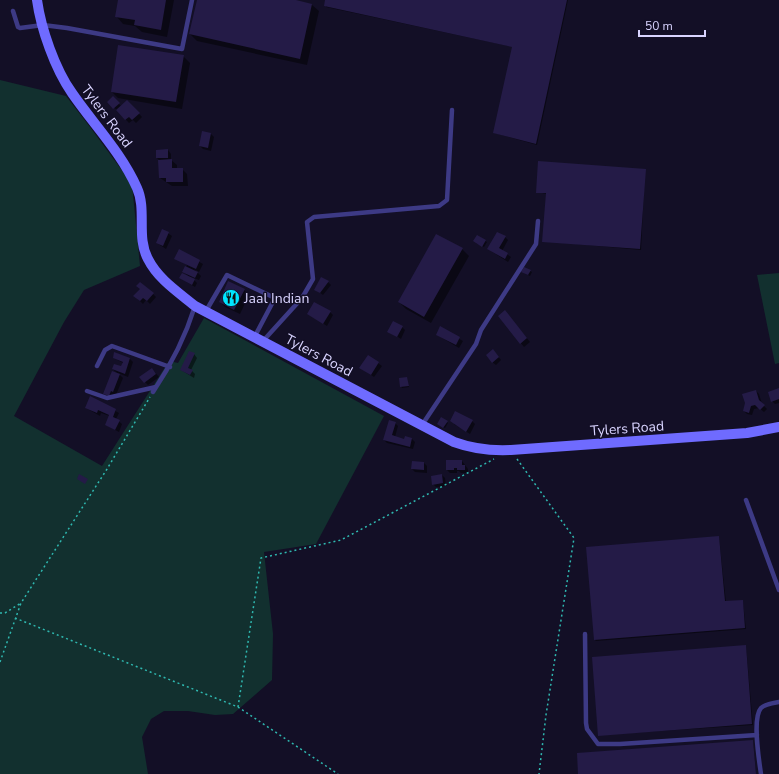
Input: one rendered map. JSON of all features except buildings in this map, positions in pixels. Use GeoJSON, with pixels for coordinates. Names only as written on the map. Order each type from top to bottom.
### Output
{"type":"FeatureCollection","features":[{"type":"Feature","properties":{"kind":"street","name":"Tylers Road"},"geometry":{"type":"LineString","coordinates":[[37,0],[51,52],[71,92],[118,153],[138,190],[141,204],[142,240],[147,258],[154,269],[169,286],[195,306],[454,442],[471,448],[490,451],[511,450],[747,434],[779,427]]}},
{"type":"Feature","properties":{"kind":"lane"},"geometry":{"type":"LineString","coordinates":[[13,11],[18,27],[24,29],[43,25],[96,32],[182,49],[192,0]]}},
{"type":"Feature","properties":{"kind":"lane"},"geometry":{"type":"LineString","coordinates":[[259,339],[302,298],[313,278],[307,222],[314,217],[439,206],[447,200],[452,110]]}},
{"type":"Feature","properties":{"kind":"lane"},"geometry":{"type":"LineString","coordinates":[[422,425],[476,344],[481,330],[536,244],[538,221]]}},
{"type":"Feature","properties":{"kind":"lane"},"geometry":{"type":"LineString","coordinates":[[206,311],[227,275],[275,298],[259,339]]}},
{"type":"Feature","properties":{"kind":"lane"},"geometry":{"type":"LineString","coordinates":[[153,392],[170,367],[182,344],[195,306]]}},
{"type":"Feature","properties":{"kind":"lane"},"geometry":{"type":"LineString","coordinates":[[97,366],[105,350],[112,346],[170,367]]}},
{"type":"Feature","properties":{"kind":"lane"},"geometry":{"type":"LineString","coordinates":[[87,391],[107,398],[156,387]]}},
{"type":"Feature","properties":{"kind":"lane"},"geometry":{"type":"LineString","coordinates":[[746,500],[779,590]]}},
{"type":"Feature","properties":{"kind":"lane"},"geometry":{"type":"LineString","coordinates":[[585,634],[586,723],[587,730],[598,744],[620,744],[757,735]]}},
{"type":"Feature","properties":{"kind":"lane"},"geometry":{"type":"LineString","coordinates":[[761,774],[757,735],[760,709],[768,704],[779,702]]}},
{"type":"Feature","properties":{"kind":"path"},"geometry":{"type":"LineString","coordinates":[[0,662],[21,603],[107,469],[153,392]]}},
{"type":"Feature","properties":{"kind":"path"},"geometry":{"type":"LineString","coordinates":[[511,450],[574,538],[546,715],[539,774]]}},
{"type":"Feature","properties":{"kind":"path"},"geometry":{"type":"LineString","coordinates":[[238,707],[261,558],[341,540],[497,458]]}},
{"type":"Feature","properties":{"kind":"path"},"geometry":{"type":"LineString","coordinates":[[0,613],[5,613],[21,603]]}},
{"type":"Feature","properties":{"kind":"path"},"geometry":{"type":"LineString","coordinates":[[16,618],[238,707],[338,774]]}},
{"type":"Feature","properties":{"kind":"green space"},"geometry":{"type":"Polygon","coordinates":[[[0,80],[66,96],[90,127],[132,184],[140,266],[84,290],[64,322],[14,416],[102,466],[169,361],[178,363],[204,318],[384,416],[316,544],[264,552],[273,634],[272,680],[233,714],[215,715],[188,711],[164,711],[151,719],[142,737],[148,774],[0,774],[0,80]]]}},
{"type":"Feature","properties":{"kind":"green space"},"geometry":{"type":"Polygon","coordinates":[[[779,273],[779,363],[775,364],[757,275],[779,273]]]}},
{"type":"Feature","properties":{"kind":"place","name":"Jaal Indian"},"geometry":{"type":"Point","coordinates":[231,298]}}]}
